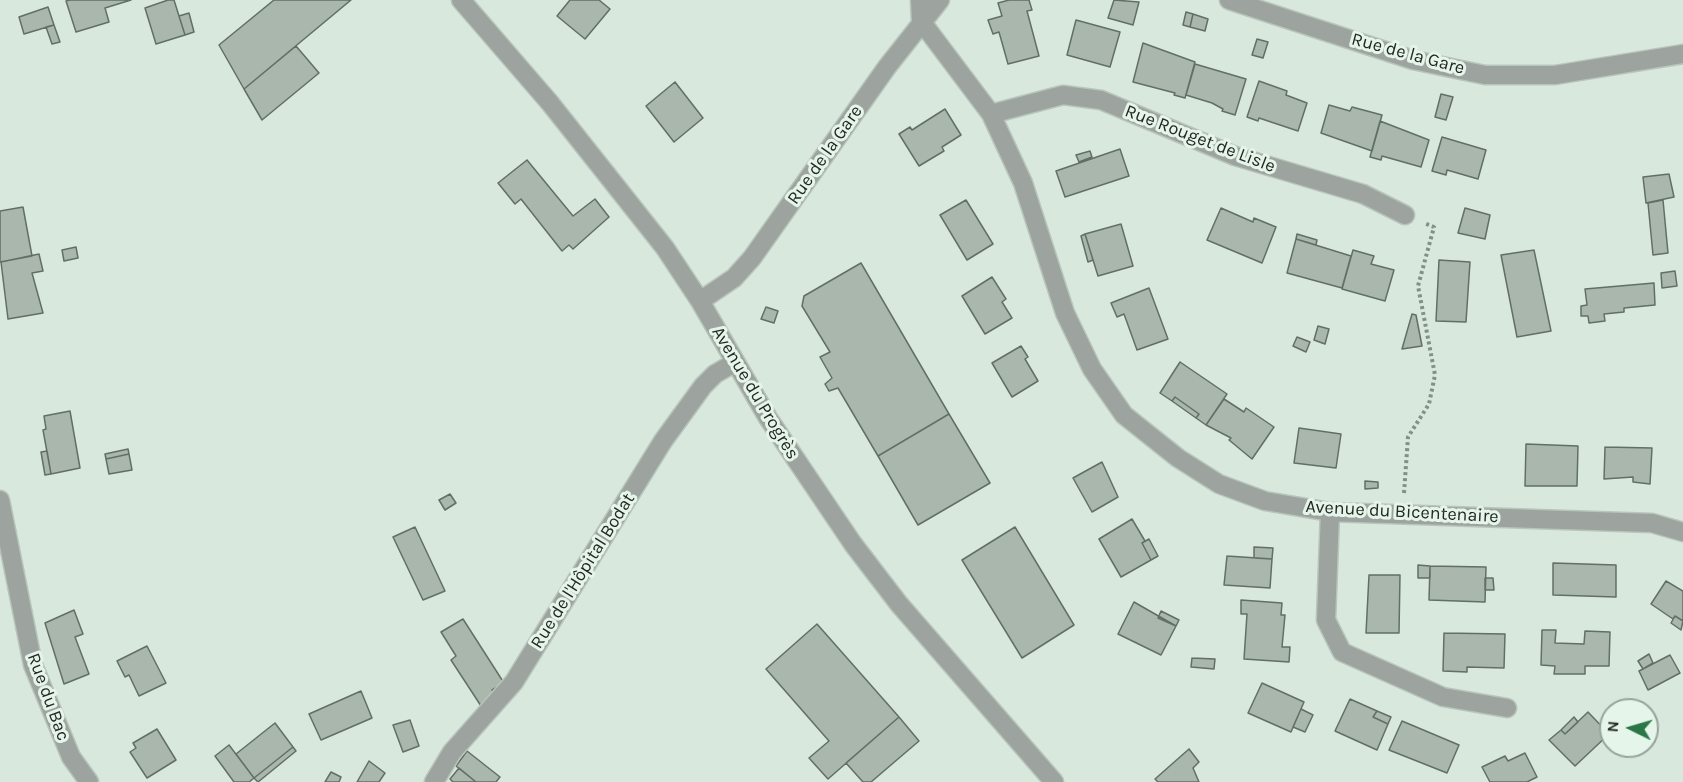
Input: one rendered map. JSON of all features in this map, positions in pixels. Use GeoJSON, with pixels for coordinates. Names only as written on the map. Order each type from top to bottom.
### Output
{"type":"FeatureCollection","features":[{"type":"Feature","properties":{"kind":"street","name":"Avenue du Progrès"},"geometry":{"type":"LineString","coordinates":[[461,0],[626,196],[665,248],[700,301],[734,363],[821,500],[853,544],[899,604],[1054,782]]}},
{"type":"Feature","properties":{"kind":"street"},"geometry":{"type":"LineString","coordinates":[[920,0],[921,21]]}},
{"type":"Feature","properties":{"kind":"street","name":"Rue de la Gare"},"geometry":{"type":"LineString","coordinates":[[700,301],[734,278],[752,258],[921,21],[940,0]]}},
{"type":"Feature","properties":{"kind":"street","name":"Rue de la Gare"},"geometry":{"type":"LineString","coordinates":[[1229,0],[1413,60],[1485,75],[1555,75],[1683,54]]}},
{"type":"Feature","properties":{"kind":"street","name":"Avenue du Bicentenaire"},"geometry":{"type":"LineString","coordinates":[[921,21],[992,114],[1023,183],[1065,313],[1092,369],[1124,415],[1178,458],[1219,484],[1265,501],[1330,512],[1652,523],[1683,532]]}},
{"type":"Feature","properties":{"kind":"street","name":"Rue Rouget de Lisle"},"geometry":{"type":"LineString","coordinates":[[992,114],[1063,95],[1101,100],[1235,156],[1363,194],[1405,215]]}},
{"type":"Feature","properties":{"kind":"street","name":"Rue de l'Hôpital Bodat"},"geometry":{"type":"LineString","coordinates":[[434,782],[452,752],[514,682],[670,432],[703,386],[715,374],[734,363]]}},
{"type":"Feature","properties":{"kind":"street","name":"Rue du Bac"},"geometry":{"type":"LineString","coordinates":[[1,510],[33,664],[71,757],[89,782]]}},
{"type":"Feature","properties":{"kind":"street"},"geometry":{"type":"LineString","coordinates":[[1330,512],[1326,620],[1342,652],[1443,697],[1507,708]]}},
{"type":"Feature","properties":{"kind":"path"},"geometry":{"type":"LineString","coordinates":[[1403,515],[1408,437],[1429,404],[1435,375],[1418,286],[1434,227],[1405,215]]}},
{"type":"Feature","properties":{"kind":"building"},"geometry":{"type":"Polygon","coordinates":[[[131,0],[105,8],[109,22],[76,32],[66,1],[131,0]]]}},
{"type":"Feature","properties":{"kind":"building"},"geometry":{"type":"Polygon","coordinates":[[[174,0],[185,35],[156,44],[145,8],[174,0]]]}},
{"type":"Feature","properties":{"kind":"building"},"geometry":{"type":"Polygon","coordinates":[[[274,0],[351,0],[244,89],[219,45],[274,0]]]}},
{"type":"Feature","properties":{"kind":"building"},"geometry":{"type":"Polygon","coordinates":[[[570,0],[599,0],[610,9],[585,39],[557,16],[570,0]]]}},
{"type":"Feature","properties":{"kind":"building"},"geometry":{"type":"Polygon","coordinates":[[[1009,0],[1029,0],[1032,10],[1027,11],[1039,56],[1008,64],[999,32],[993,34],[988,20],[1002,16],[998,3],[1009,0]]]}},
{"type":"Feature","properties":{"kind":"building"},"geometry":{"type":"Polygon","coordinates":[[[1114,0],[1139,2],[1133,25],[1108,18],[1114,0]]]}},
{"type":"Feature","properties":{"kind":"building"},"geometry":{"type":"Polygon","coordinates":[[[48,7],[54,25],[24,34],[19,17],[48,7]]]}},
{"type":"Feature","properties":{"kind":"building"},"geometry":{"type":"Polygon","coordinates":[[[1186,12],[1193,14],[1190,27],[1183,25],[1186,12]]]}},
{"type":"Feature","properties":{"kind":"building"},"geometry":{"type":"Polygon","coordinates":[[[189,13],[194,32],[185,35],[179,16],[189,13]]]}},
{"type":"Feature","properties":{"kind":"building"},"geometry":{"type":"Polygon","coordinates":[[[1193,14],[1208,19],[1205,31],[1190,27],[1193,14]]]}},
{"type":"Feature","properties":{"kind":"building"},"geometry":{"type":"Polygon","coordinates":[[[1076,20],[1120,32],[1110,67],[1067,55],[1076,20]]]}},
{"type":"Feature","properties":{"kind":"building"},"geometry":{"type":"Polygon","coordinates":[[[54,25],[60,42],[52,44],[46,27],[54,25]]]}},
{"type":"Feature","properties":{"kind":"building"},"geometry":{"type":"Polygon","coordinates":[[[1257,39],[1268,42],[1263,58],[1252,55],[1257,39]]]}},
{"type":"Feature","properties":{"kind":"building"},"geometry":{"type":"Polygon","coordinates":[[[1143,43],[1195,62],[1185,98],[1174,95],[1175,93],[1133,82],[1143,43]]]}},
{"type":"Feature","properties":{"kind":"building"},"geometry":{"type":"Polygon","coordinates":[[[296,46],[319,73],[262,120],[244,89],[296,46]]]}},
{"type":"Feature","properties":{"kind":"building"},"geometry":{"type":"Polygon","coordinates":[[[1195,64],[1246,79],[1235,115],[1222,111],[1223,109],[1212,103],[1186,95],[1195,64]]]}},
{"type":"Feature","properties":{"kind":"building"},"geometry":{"type":"Polygon","coordinates":[[[1259,81],[1287,91],[1286,95],[1307,103],[1298,131],[1259,118],[1258,121],[1247,117],[1259,81]]]}},
{"type":"Feature","properties":{"kind":"building"},"geometry":{"type":"Polygon","coordinates":[[[675,82],[703,118],[674,142],[646,106],[675,82]]]}},
{"type":"Feature","properties":{"kind":"building"},"geometry":{"type":"Polygon","coordinates":[[[1441,94],[1453,97],[1446,120],[1435,117],[1441,94]]]}},
{"type":"Feature","properties":{"kind":"building"},"geometry":{"type":"Polygon","coordinates":[[[1329,105],[1350,111],[1352,107],[1382,115],[1372,151],[1321,133],[1329,105]]]}},
{"type":"Feature","properties":{"kind":"building"},"geometry":{"type":"Polygon","coordinates":[[[945,109],[961,135],[942,147],[944,151],[919,166],[899,134],[910,127],[912,130],[945,109]]]}},
{"type":"Feature","properties":{"kind":"building"},"geometry":{"type":"Polygon","coordinates":[[[1380,121],[1429,140],[1421,167],[1382,156],[1381,160],[1370,157],[1380,121]]]}},
{"type":"Feature","properties":{"kind":"building"},"geometry":{"type":"Polygon","coordinates":[[[1442,137],[1486,150],[1478,179],[1447,170],[1446,175],[1432,171],[1442,137]]]}},
{"type":"Feature","properties":{"kind":"building"},"geometry":{"type":"Polygon","coordinates":[[[1120,149],[1129,176],[1065,197],[1056,171],[1120,149]]]}},
{"type":"Feature","properties":{"kind":"building"},"geometry":{"type":"Polygon","coordinates":[[[1090,151],[1092,157],[1079,162],[1076,155],[1090,151]]]}},
{"type":"Feature","properties":{"kind":"building"},"geometry":{"type":"Polygon","coordinates":[[[527,160],[573,216],[595,199],[609,217],[573,249],[569,245],[562,251],[521,199],[515,204],[498,183],[527,160]]]}},
{"type":"Feature","properties":{"kind":"building"},"geometry":{"type":"Polygon","coordinates":[[[1669,174],[1674,197],[1646,203],[1643,177],[1669,174]]]}},
{"type":"Feature","properties":{"kind":"building"},"geometry":{"type":"Polygon","coordinates":[[[966,200],[993,244],[967,260],[940,215],[966,200]]]}},
{"type":"Feature","properties":{"kind":"building"},"geometry":{"type":"Polygon","coordinates":[[[1663,200],[1668,253],[1653,255],[1648,203],[1663,200]]]}},
{"type":"Feature","properties":{"kind":"building"},"geometry":{"type":"Polygon","coordinates":[[[23,207],[32,256],[0,262],[0,211],[23,207]]]}},
{"type":"Feature","properties":{"kind":"building"},"geometry":{"type":"Polygon","coordinates":[[[1221,208],[1253,222],[1254,218],[1276,227],[1262,263],[1207,240],[1221,208]]]}},
{"type":"Feature","properties":{"kind":"building"},"geometry":{"type":"Polygon","coordinates":[[[1465,208],[1490,215],[1485,239],[1458,233],[1465,208]]]}},
{"type":"Feature","properties":{"kind":"building"},"geometry":{"type":"Polygon","coordinates":[[[1121,224],[1133,266],[1098,276],[1085,234],[1121,224]]]}},
{"type":"Feature","properties":{"kind":"building"},"geometry":{"type":"Polygon","coordinates":[[[1085,234],[1093,260],[1088,262],[1081,236],[1085,234]]]}},
{"type":"Feature","properties":{"kind":"building"},"geometry":{"type":"Polygon","coordinates":[[[1297,234],[1317,240],[1316,245],[1296,239],[1297,234]]]}},
{"type":"Feature","properties":{"kind":"building"},"geometry":{"type":"Polygon","coordinates":[[[1296,239],[1351,256],[1342,288],[1287,273],[1296,239]]]}},
{"type":"Feature","properties":{"kind":"building"},"geometry":{"type":"Polygon","coordinates":[[[76,247],[78,258],[64,261],[62,250],[76,247]]]}},
{"type":"Feature","properties":{"kind":"building"},"geometry":{"type":"Polygon","coordinates":[[[1353,250],[1374,256],[1371,264],[1394,270],[1385,301],[1342,289],[1353,250]]]}},
{"type":"Feature","properties":{"kind":"building"},"geometry":{"type":"Polygon","coordinates":[[[1534,250],[1551,331],[1517,337],[1501,255],[1534,250]]]}},
{"type":"Feature","properties":{"kind":"building"},"geometry":{"type":"Polygon","coordinates":[[[39,254],[43,271],[32,273],[43,313],[8,319],[1,262],[39,254]]]}},
{"type":"Feature","properties":{"kind":"building"},"geometry":{"type":"Polygon","coordinates":[[[1439,260],[1470,262],[1466,322],[1436,321],[1439,260]]]}},
{"type":"Feature","properties":{"kind":"building"},"geometry":{"type":"Polygon","coordinates":[[[861,263],[949,414],[878,456],[838,388],[829,391],[825,384],[832,378],[820,357],[830,352],[802,306],[804,296],[861,263]]]}},
{"type":"Feature","properties":{"kind":"building"},"geometry":{"type":"Polygon","coordinates":[[[1675,271],[1677,286],[1662,288],[1661,273],[1675,271]]]}},
{"type":"Feature","properties":{"kind":"building"},"geometry":{"type":"Polygon","coordinates":[[[992,277],[1006,299],[1002,302],[1012,318],[985,334],[962,296],[992,277]]]}},
{"type":"Feature","properties":{"kind":"building"},"geometry":{"type":"Polygon","coordinates":[[[1654,283],[1655,305],[1624,308],[1624,312],[1604,314],[1605,321],[1589,323],[1588,316],[1581,316],[1581,306],[1587,305],[1585,289],[1654,283]]]}},
{"type":"Feature","properties":{"kind":"building"},"geometry":{"type":"Polygon","coordinates":[[[1149,288],[1168,339],[1137,350],[1124,314],[1117,317],[1111,303],[1149,288]]]}},
{"type":"Feature","properties":{"kind":"building"},"geometry":{"type":"Polygon","coordinates":[[[766,307],[778,311],[774,323],[761,319],[766,307]]]}},
{"type":"Feature","properties":{"kind":"building"},"geometry":{"type":"Polygon","coordinates":[[[1412,314],[1416,315],[1422,346],[1402,349],[1412,314]]]}},
{"type":"Feature","properties":{"kind":"building"},"geometry":{"type":"Polygon","coordinates":[[[1318,326],[1329,329],[1325,344],[1314,340],[1318,326]]]}},
{"type":"Feature","properties":{"kind":"building"},"geometry":{"type":"Polygon","coordinates":[[[1297,337],[1310,342],[1306,352],[1293,346],[1297,337]]]}},
{"type":"Feature","properties":{"kind":"building"},"geometry":{"type":"Polygon","coordinates":[[[1021,346],[1028,357],[1025,359],[1038,381],[1012,397],[992,363],[1021,346]]]}},
{"type":"Feature","properties":{"kind":"building"},"geometry":{"type":"Polygon","coordinates":[[[1180,362],[1227,394],[1206,425],[1196,418],[1199,414],[1175,397],[1172,401],[1160,393],[1180,362]]]}},
{"type":"Feature","properties":{"kind":"building"},"geometry":{"type":"Polygon","coordinates":[[[1175,397],[1199,414],[1196,418],[1172,401],[1175,397]]]}},
{"type":"Feature","properties":{"kind":"building"},"geometry":{"type":"Polygon","coordinates":[[[1224,399],[1244,412],[1246,408],[1274,427],[1252,459],[1229,440],[1231,438],[1206,425],[1224,399]]]}},
{"type":"Feature","properties":{"kind":"building"},"geometry":{"type":"Polygon","coordinates":[[[70,411],[80,468],[51,474],[43,430],[46,429],[44,416],[70,411]]]}},
{"type":"Feature","properties":{"kind":"building"},"geometry":{"type":"Polygon","coordinates":[[[949,414],[990,483],[918,525],[878,456],[949,414]]]}},
{"type":"Feature","properties":{"kind":"building"},"geometry":{"type":"Polygon","coordinates":[[[1299,428],[1341,434],[1336,468],[1294,463],[1299,428]]]}},
{"type":"Feature","properties":{"kind":"building"},"geometry":{"type":"Polygon","coordinates":[[[1526,444],[1578,446],[1577,486],[1525,486],[1526,444]]]}},
{"type":"Feature","properties":{"kind":"building"},"geometry":{"type":"Polygon","coordinates":[[[1605,447],[1652,448],[1650,484],[1633,482],[1633,477],[1604,479],[1605,447]]]}},
{"type":"Feature","properties":{"kind":"building"},"geometry":{"type":"Polygon","coordinates":[[[128,449],[129,454],[106,459],[105,454],[128,449]]]}},
{"type":"Feature","properties":{"kind":"building"},"geometry":{"type":"Polygon","coordinates":[[[47,451],[51,474],[45,475],[41,452],[47,451]]]}},
{"type":"Feature","properties":{"kind":"building"},"geometry":{"type":"Polygon","coordinates":[[[129,454],[132,470],[109,474],[106,459],[129,454]]]}},
{"type":"Feature","properties":{"kind":"building"},"geometry":{"type":"Polygon","coordinates":[[[1102,462],[1118,497],[1092,512],[1073,478],[1102,462]]]}},
{"type":"Feature","properties":{"kind":"building"},"geometry":{"type":"Polygon","coordinates":[[[1365,481],[1378,482],[1378,488],[1365,489],[1365,481]]]}},
{"type":"Feature","properties":{"kind":"building"},"geometry":{"type":"Polygon","coordinates":[[[450,494],[456,503],[445,510],[439,500],[450,494]]]}},
{"type":"Feature","properties":{"kind":"building"},"geometry":{"type":"Polygon","coordinates":[[[1132,519],[1145,541],[1142,543],[1151,560],[1121,577],[1099,539],[1132,519]]]}},
{"type":"Feature","properties":{"kind":"building"},"geometry":{"type":"Polygon","coordinates":[[[415,527],[445,591],[423,600],[393,537],[415,527]]]}},
{"type":"Feature","properties":{"kind":"building"},"geometry":{"type":"Polygon","coordinates":[[[1015,527],[1074,625],[1022,658],[962,560],[1015,527]]]}},
{"type":"Feature","properties":{"kind":"building"},"geometry":{"type":"Polygon","coordinates":[[[1149,539],[1158,556],[1151,560],[1142,543],[1149,539]]]}},
{"type":"Feature","properties":{"kind":"building"},"geometry":{"type":"Polygon","coordinates":[[[1254,547],[1273,548],[1272,559],[1254,558],[1254,547]]]}},
{"type":"Feature","properties":{"kind":"building"},"geometry":{"type":"Polygon","coordinates":[[[1227,556],[1272,559],[1270,588],[1224,585],[1227,556]]]}},
{"type":"Feature","properties":{"kind":"building"},"geometry":{"type":"Polygon","coordinates":[[[1553,563],[1616,565],[1616,597],[1553,595],[1553,563]]]}},
{"type":"Feature","properties":{"kind":"building"},"geometry":{"type":"Polygon","coordinates":[[[1418,565],[1430,566],[1430,578],[1418,578],[1418,565]]]}},
{"type":"Feature","properties":{"kind":"building"},"geometry":{"type":"Polygon","coordinates":[[[1430,566],[1486,567],[1485,602],[1429,600],[1430,566]]]}},
{"type":"Feature","properties":{"kind":"building"},"geometry":{"type":"Polygon","coordinates":[[[1369,575],[1400,575],[1399,633],[1366,633],[1369,575]]]}},
{"type":"Feature","properties":{"kind":"building"},"geometry":{"type":"Polygon","coordinates":[[[1485,578],[1493,578],[1494,590],[1485,590],[1485,578]]]}},
{"type":"Feature","properties":{"kind":"building"},"geometry":{"type":"Polygon","coordinates":[[[1666,581],[1683,591],[1683,621],[1675,616],[1673,619],[1651,604],[1666,581]]]}},
{"type":"Feature","properties":{"kind":"building"},"geometry":{"type":"Polygon","coordinates":[[[1241,600],[1282,603],[1281,615],[1285,615],[1282,647],[1290,647],[1289,662],[1244,659],[1247,614],[1241,614],[1241,600]]]}},
{"type":"Feature","properties":{"kind":"building"},"geometry":{"type":"Polygon","coordinates":[[[1134,602],[1176,626],[1161,655],[1118,634],[1134,602]]]}},
{"type":"Feature","properties":{"kind":"building"},"geometry":{"type":"Polygon","coordinates":[[[74,610],[83,634],[75,637],[89,674],[64,684],[45,623],[74,610]]]}},
{"type":"Feature","properties":{"kind":"building"},"geometry":{"type":"Polygon","coordinates":[[[1161,611],[1179,620],[1176,626],[1158,618],[1161,611]]]}},
{"type":"Feature","properties":{"kind":"building"},"geometry":{"type":"Polygon","coordinates":[[[1675,616],[1683,621],[1681,630],[1671,623],[1675,616]]]}},
{"type":"Feature","properties":{"kind":"building"},"geometry":{"type":"Polygon","coordinates":[[[463,619],[504,683],[492,690],[495,696],[483,709],[451,660],[456,656],[441,632],[463,619]]]}},
{"type":"Feature","properties":{"kind":"building"},"geometry":{"type":"Polygon","coordinates":[[[817,624],[899,717],[828,779],[809,758],[829,741],[766,669],[817,624]]]}},
{"type":"Feature","properties":{"kind":"building"},"geometry":{"type":"Polygon","coordinates":[[[1542,630],[1556,630],[1555,643],[1584,644],[1585,631],[1610,632],[1609,666],[1585,666],[1585,674],[1554,674],[1555,666],[1541,665],[1542,630]]]}},
{"type":"Feature","properties":{"kind":"building"},"geometry":{"type":"Polygon","coordinates":[[[1444,633],[1505,634],[1504,668],[1467,667],[1467,672],[1443,671],[1444,633]]]}},
{"type":"Feature","properties":{"kind":"building"},"geometry":{"type":"Polygon","coordinates":[[[147,646],[166,683],[139,696],[129,675],[125,677],[117,661],[147,646]]]}},
{"type":"Feature","properties":{"kind":"building"},"geometry":{"type":"Polygon","coordinates":[[[1649,654],[1653,663],[1643,669],[1638,661],[1649,654]]]}},
{"type":"Feature","properties":{"kind":"building"},"geometry":{"type":"Polygon","coordinates":[[[1670,655],[1680,673],[1648,690],[1639,671],[1670,655]]]}},
{"type":"Feature","properties":{"kind":"building"},"geometry":{"type":"Polygon","coordinates":[[[1192,658],[1215,659],[1214,669],[1191,667],[1192,658]]]}},
{"type":"Feature","properties":{"kind":"building"},"geometry":{"type":"Polygon","coordinates":[[[1262,683],[1304,702],[1291,732],[1248,713],[1262,683]]]}},
{"type":"Feature","properties":{"kind":"building"},"geometry":{"type":"Polygon","coordinates":[[[361,691],[372,718],[321,740],[309,714],[361,691]]]}},
{"type":"Feature","properties":{"kind":"building"},"geometry":{"type":"Polygon","coordinates":[[[1350,699],[1377,711],[1373,717],[1388,724],[1377,750],[1335,731],[1350,699]]]}},
{"type":"Feature","properties":{"kind":"building"},"geometry":{"type":"Polygon","coordinates":[[[1301,709],[1313,715],[1305,732],[1293,727],[1301,709]]]}},
{"type":"Feature","properties":{"kind":"building"},"geometry":{"type":"Polygon","coordinates":[[[1377,711],[1391,717],[1388,724],[1373,717],[1377,711]]]}},
{"type":"Feature","properties":{"kind":"building"},"geometry":{"type":"Polygon","coordinates":[[[1588,712],[1599,724],[1599,743],[1575,766],[1549,740],[1561,730],[1565,734],[1588,712]]]}},
{"type":"Feature","properties":{"kind":"building"},"geometry":{"type":"Polygon","coordinates":[[[899,717],[919,741],[871,782],[863,782],[846,763],[899,717]]]}},
{"type":"Feature","properties":{"kind":"building"},"geometry":{"type":"Polygon","coordinates":[[[1574,717],[1578,722],[1565,734],[1561,730],[1574,717]]]}},
{"type":"Feature","properties":{"kind":"building"},"geometry":{"type":"Polygon","coordinates":[[[410,720],[419,746],[403,752],[393,725],[410,720]]]}},
{"type":"Feature","properties":{"kind":"building"},"geometry":{"type":"Polygon","coordinates":[[[1402,721],[1459,745],[1447,773],[1389,750],[1402,721]]]}},
{"type":"Feature","properties":{"kind":"building"},"geometry":{"type":"Polygon","coordinates":[[[275,723],[293,747],[254,778],[236,754],[275,723]]]}},
{"type":"Feature","properties":{"kind":"building"},"geometry":{"type":"Polygon","coordinates":[[[157,729],[176,760],[147,778],[130,752],[136,748],[133,743],[157,729]]]}},
{"type":"Feature","properties":{"kind":"building"},"geometry":{"type":"Polygon","coordinates":[[[229,745],[254,778],[249,782],[234,782],[215,756],[229,745]]]}},
{"type":"Feature","properties":{"kind":"building"},"geometry":{"type":"Polygon","coordinates":[[[293,747],[296,751],[258,782],[254,778],[293,747]]]}},
{"type":"Feature","properties":{"kind":"building"},"geometry":{"type":"Polygon","coordinates":[[[1189,749],[1199,762],[1193,768],[1199,782],[1158,782],[1155,779],[1189,749]]]}},
{"type":"Feature","properties":{"kind":"building"},"geometry":{"type":"Polygon","coordinates":[[[467,751],[500,777],[496,782],[476,782],[456,766],[467,751]]]}},
{"type":"Feature","properties":{"kind":"building"},"geometry":{"type":"Polygon","coordinates":[[[1525,753],[1537,777],[1527,782],[1490,782],[1482,767],[1505,756],[1508,761],[1525,753]]]}},
{"type":"Feature","properties":{"kind":"building"},"geometry":{"type":"Polygon","coordinates":[[[369,761],[385,773],[379,782],[357,782],[369,761]]]}},
{"type":"Feature","properties":{"kind":"building"},"geometry":{"type":"Polygon","coordinates":[[[459,768],[476,782],[453,782],[450,779],[459,768]]]}},
{"type":"Feature","properties":{"kind":"building"},"geometry":{"type":"Polygon","coordinates":[[[331,772],[341,777],[339,782],[325,782],[331,772]]]}}]}
